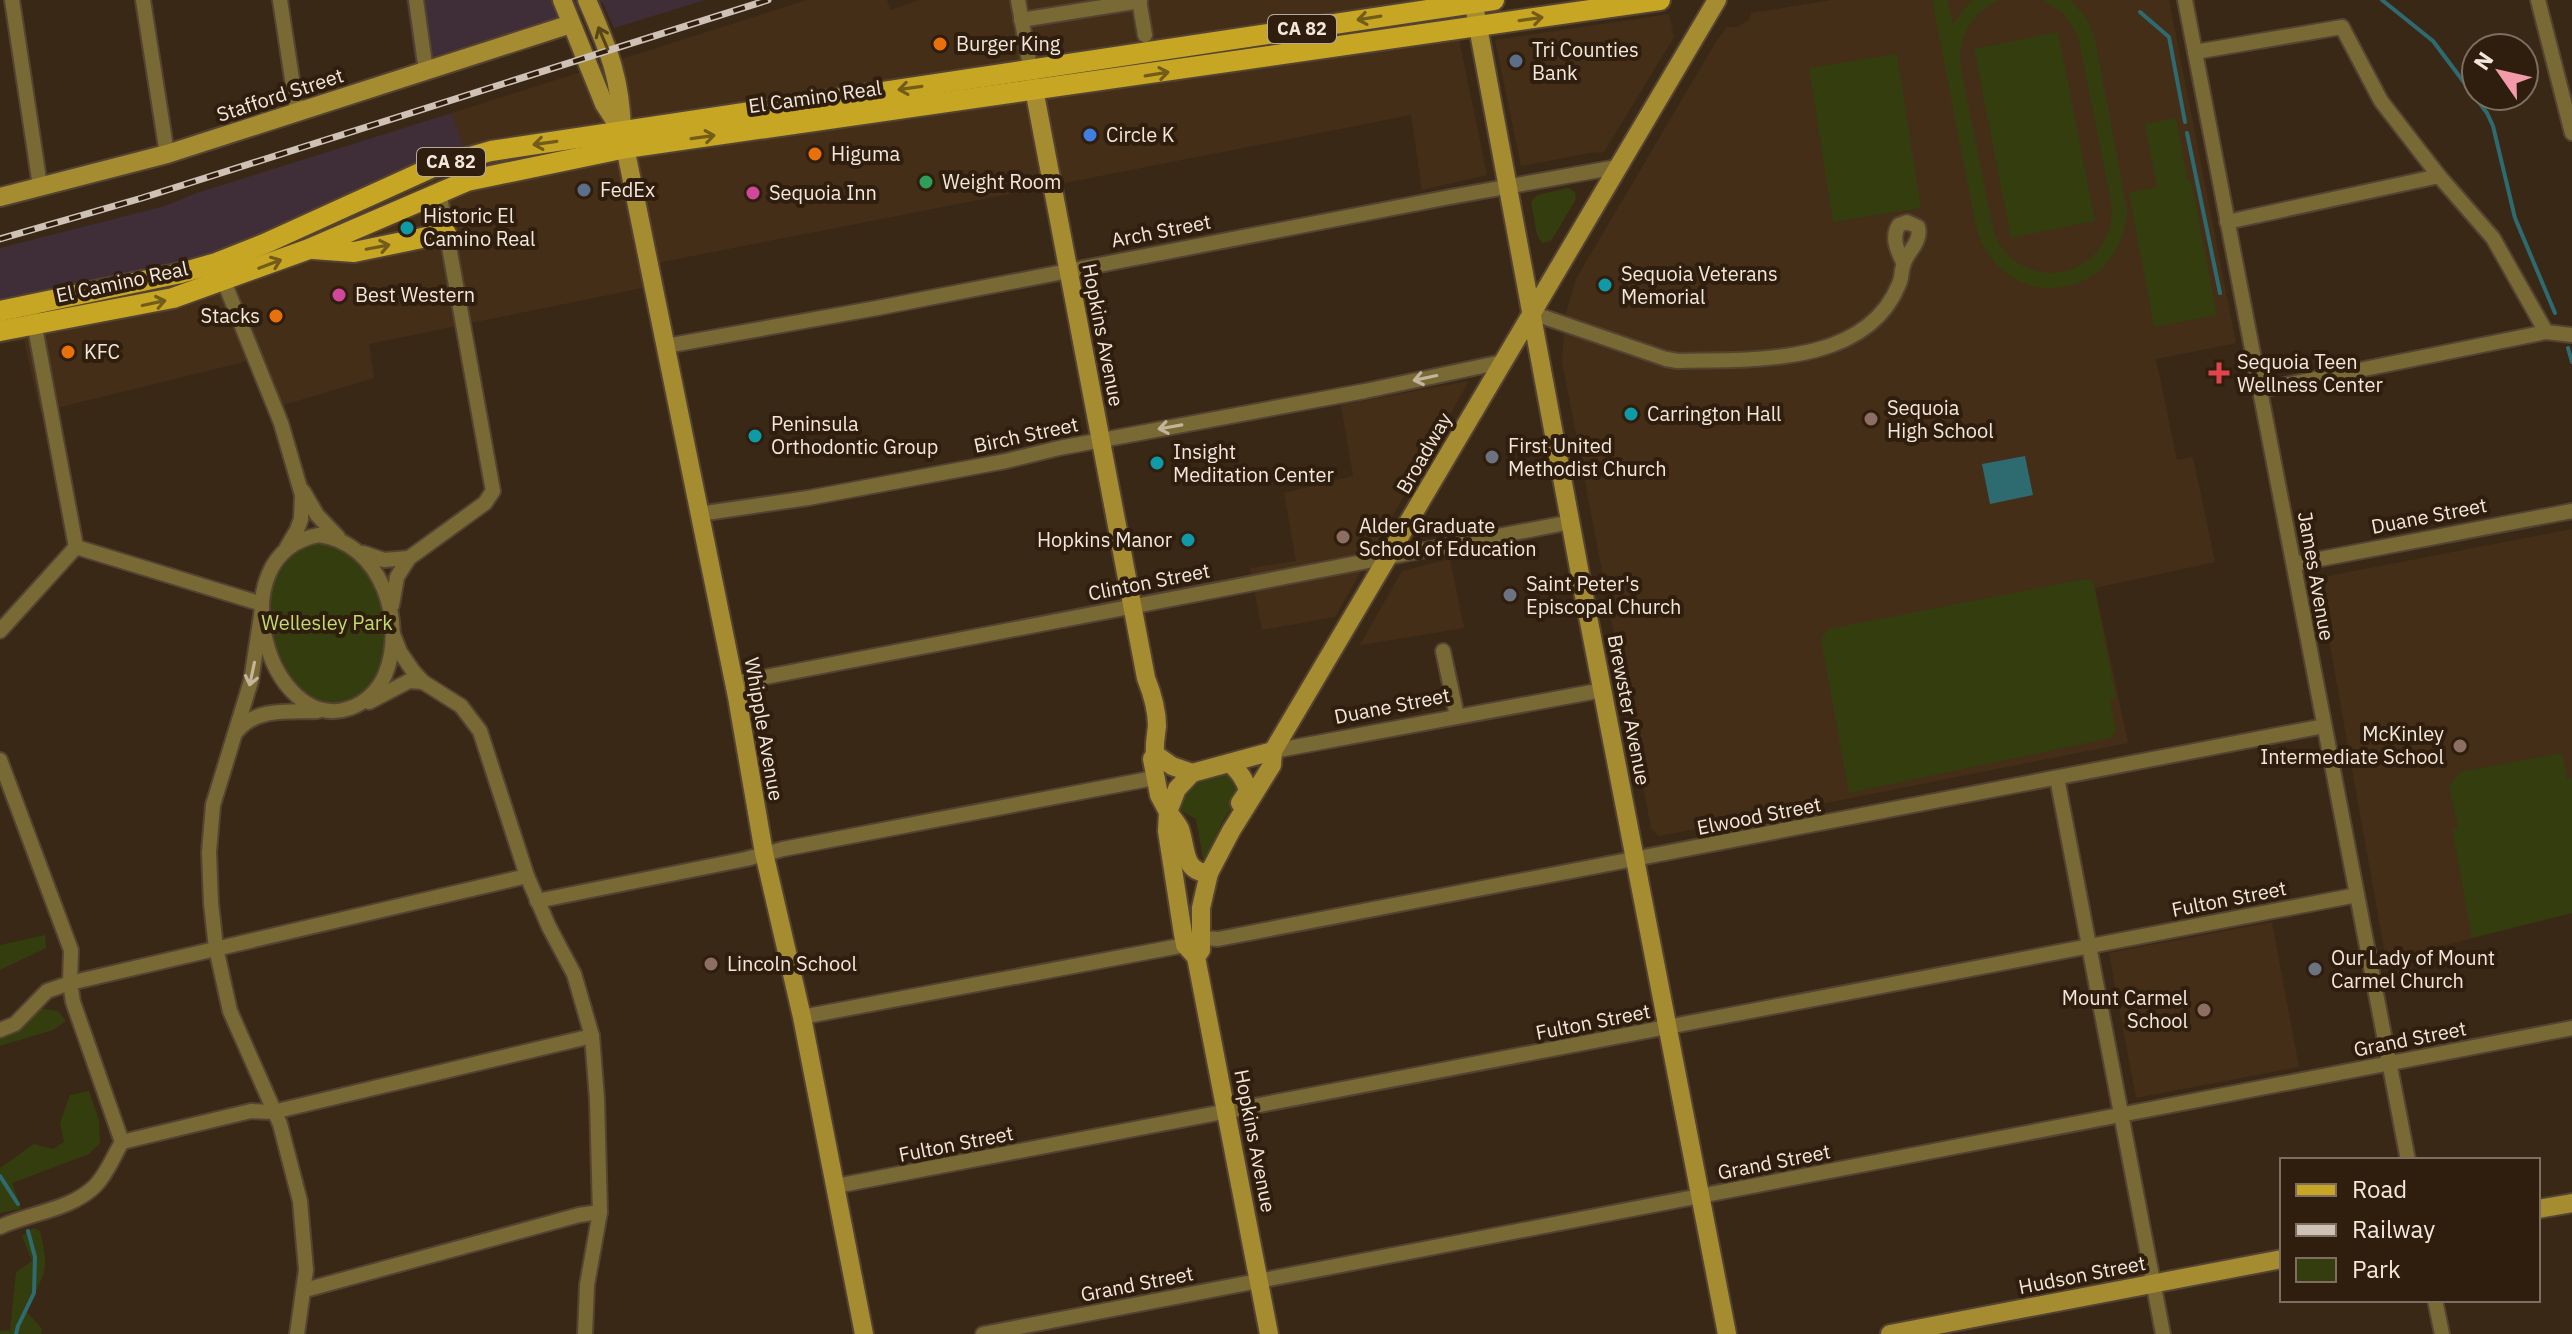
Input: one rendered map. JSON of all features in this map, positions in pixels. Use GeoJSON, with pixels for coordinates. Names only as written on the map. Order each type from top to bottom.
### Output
{"type":"FeatureCollection","features":[{"type":"Feature","properties":{"kind":"main road","name":"El Camino Real"},"geometry":{"type":"LineString","coordinates":[[1032,79],[1140,76],[1660,0]]}},
{"type":"Feature","properties":{"kind":"main road","name":"El Camino Real"},"geometry":{"type":"LineString","coordinates":[[220,272],[264,244],[431,168],[491,151],[624,140],[1032,79],[1480,1]]}},
{"type":"Feature","properties":{"kind":"main road","name":"El Camino Real"},"geometry":{"type":"LineString","coordinates":[[0,331],[32,315],[181,273],[220,272],[309,249],[467,181],[624,140]]}},
{"type":"Feature","properties":{"kind":"main road"},"geometry":{"type":"LineString","coordinates":[[309,249],[354,252],[446,233]]}},
{"type":"Feature","properties":{"kind":"main road","name":"El Camino Real"},"geometry":{"type":"LineString","coordinates":[[0,311],[32,315]]}},
{"type":"Feature","properties":{"kind":"street"},"geometry":{"type":"LineString","coordinates":[[12,0],[40,186]]}},
{"type":"Feature","properties":{"kind":"street"},"geometry":{"type":"LineString","coordinates":[[143,0],[167,154]]}},
{"type":"Feature","properties":{"kind":"street"},"geometry":{"type":"LineString","coordinates":[[280,0],[297,112]]}},
{"type":"Feature","properties":{"kind":"street"},"geometry":{"type":"LineString","coordinates":[[416,0],[426,71]]}},
{"type":"Feature","properties":{"kind":"street","name":"Whipple Avenue"},"geometry":{"type":"LineString","coordinates":[[562,0],[604,104],[624,140]]}},
{"type":"Feature","properties":{"kind":"street","name":"Whipple Avenue"},"geometry":{"type":"LineString","coordinates":[[587,0],[617,76],[624,140],[734,683],[764,853],[802,1017],[864,1334]]}},
{"type":"Feature","properties":{"kind":"street","name":"Hopkins Avenue"},"geometry":{"type":"LineString","coordinates":[[1018,0],[1146,678],[1142,698],[1146,727],[1154,747],[1154,778],[1159,795],[1179,827],[1188,864],[1195,870],[1209,873]]}},
{"type":"Feature","properties":{"kind":"street"},"geometry":{"type":"LineString","coordinates":[[1021,20],[1067,6],[1140,0],[1145,35]]}},
{"type":"Feature","properties":{"kind":"street","name":"Broadway"},"geometry":{"type":"LineString","coordinates":[[1194,947],[1209,873],[1272,765],[1273,751],[1717,0]]}},
{"type":"Feature","properties":{"kind":"street","name":"James Avenue"},"geometry":{"type":"LineString","coordinates":[[2185,0],[2408,1158]]}},
{"type":"Feature","properties":{"kind":"street"},"geometry":{"type":"LineString","coordinates":[[2538,0],[2565,74],[2572,133]]}},
{"type":"Feature","properties":{"kind":"street","name":"Brewster Avenue"},"geometry":{"type":"LineString","coordinates":[[1480,1],[1478,25],[1508,187],[1727,1334]]}},
{"type":"Feature","properties":{"kind":"street","name":"Stafford Street"},"geometry":{"type":"LineString","coordinates":[[0,197],[167,154],[571,24]]}},
{"type":"Feature","properties":{"kind":"street"},"geometry":{"type":"LineString","coordinates":[[2195,52],[2342,27],[2381,101],[2439,176],[2493,238],[2546,332]]}},
{"type":"Feature","properties":{"kind":"street","name":"Arch Street"},"geometry":{"type":"LineString","coordinates":[[666,346],[1617,167]]}},
{"type":"Feature","properties":{"kind":"street"},"geometry":{"type":"LineString","coordinates":[[2227,222],[2439,176]]}},
{"type":"Feature","properties":{"kind":"street"},"geometry":{"type":"LineString","coordinates":[[391,617],[397,577],[409,558],[485,503],[493,491],[439,191]]}},
{"type":"Feature","properties":{"kind":"street"},"geometry":{"type":"LineString","coordinates":[[1532,313],[1678,361],[1758,358],[1818,350],[1862,331],[1883,311],[1900,282],[1903,262]]}},
{"type":"Feature","properties":{"kind":"street"},"geometry":{"type":"LineString","coordinates":[[220,272],[270,393],[302,495],[301,519],[292,540],[268,575],[255,665],[216,791],[210,827],[210,891],[216,948],[230,1011],[280,1124],[300,1201],[306,1246],[305,1290],[297,1334]]}},
{"type":"Feature","properties":{"kind":"street"},"geometry":{"type":"LineString","coordinates":[[32,315],[76,547]]}},
{"type":"Feature","properties":{"kind":"street"},"geometry":{"type":"LineString","coordinates":[[2261,390],[2546,332],[2572,335]]}},
{"type":"Feature","properties":{"kind":"street","name":"Birch Street"},"geometry":{"type":"LineString","coordinates":[[699,514],[820,496],[1006,461],[1502,362]]}},
{"type":"Feature","properties":{"kind":"street"},"geometry":{"type":"LineString","coordinates":[[262,606],[269,652],[282,678],[301,699],[312,706],[334,711],[354,707],[375,691],[389,664],[393,634],[388,601],[376,572],[317,515],[299,481]]}},
{"type":"Feature","properties":{"kind":"street","name":"Duane Street"},"geometry":{"type":"LineString","coordinates":[[2294,564],[2572,511]]}},
{"type":"Feature","properties":{"kind":"street","name":"Clinton Street"},"geometry":{"type":"LineString","coordinates":[[734,683],[1571,522]]}},
{"type":"Feature","properties":{"kind":"street"},"geometry":{"type":"LineString","coordinates":[[283,551],[294,543],[319,535],[332,537],[384,560],[409,558]]}},
{"type":"Feature","properties":{"kind":"street"},"geometry":{"type":"LineString","coordinates":[[76,547],[262,606]]}},
{"type":"Feature","properties":{"kind":"street"},"geometry":{"type":"LineString","coordinates":[[0,631],[76,547]]}},
{"type":"Feature","properties":{"kind":"street"},"geometry":{"type":"LineString","coordinates":[[393,634],[406,662],[423,682],[461,706],[480,731],[527,876],[574,974],[592,1036],[600,1212],[587,1285],[585,1334]]}},
{"type":"Feature","properties":{"kind":"street"},"geometry":{"type":"LineString","coordinates":[[1443,651],[1457,716]]}},
{"type":"Feature","properties":{"kind":"street"},"geometry":{"type":"LineString","coordinates":[[233,738],[243,723],[259,715],[358,707],[409,681],[423,682]]}},
{"type":"Feature","properties":{"kind":"street","name":"Duane Street"},"geometry":{"type":"LineString","coordinates":[[1192,773],[1273,751],[1603,690]]}},
{"type":"Feature","properties":{"kind":"street","name":"Elwood Street"},"geometry":{"type":"LineString","coordinates":[[802,1017],[1194,947],[1218,939],[2324,726]]}},
{"type":"Feature","properties":{"kind":"street"},"geometry":{"type":"LineString","coordinates":[[1154,747],[1172,766],[1192,773],[1177,789],[1168,812]]}},
{"type":"Feature","properties":{"kind":"street"},"geometry":{"type":"LineString","coordinates":[[0,760],[71,950],[73,1002],[122,1142],[105,1174],[92,1189],[65,1203],[0,1227]]}},
{"type":"Feature","properties":{"kind":"street"},"geometry":{"type":"LineString","coordinates":[[1230,763],[1243,777],[1248,791],[1229,822],[1231,831]]}},
{"type":"Feature","properties":{"kind":"street"},"geometry":{"type":"LineString","coordinates":[[537,901],[764,853],[1154,778]]}},
{"type":"Feature","properties":{"kind":"street"},"geometry":{"type":"LineString","coordinates":[[2057,778],[2163,1334]]}},
{"type":"Feature","properties":{"kind":"street","name":"Hopkins Avenue"},"geometry":{"type":"LineString","coordinates":[[1168,812],[1167,831],[1179,903],[1188,910],[1269,1334]]}},
{"type":"Feature","properties":{"kind":"street"},"geometry":{"type":"LineString","coordinates":[[0,1030],[15,1024],[47,991],[70,983],[527,876]]}},
{"type":"Feature","properties":{"kind":"street","name":"Fulton Street"},"geometry":{"type":"LineString","coordinates":[[836,1186],[2357,895]]}},
{"type":"Feature","properties":{"kind":"street","name":"Grand Street"},"geometry":{"type":"LineString","coordinates":[[983,1334],[2572,1028]]}},
{"type":"Feature","properties":{"kind":"street"},"geometry":{"type":"LineString","coordinates":[[122,1142],[251,1111],[273,1112],[592,1036]]}},
{"type":"Feature","properties":{"kind":"street"},"geometry":{"type":"LineString","coordinates":[[2540,1209],[2572,1203]]}},
{"type":"Feature","properties":{"kind":"street"},"geometry":{"type":"LineString","coordinates":[[305,1290],[579,1215],[600,1212]]}},
{"type":"Feature","properties":{"kind":"street","name":"Hudson Street"},"geometry":{"type":"LineString","coordinates":[[1890,1334],[2280,1259]]}},
{"type":"Feature","properties":{"kind":"street"},"geometry":{"type":"LineString","coordinates":[[2435,1302],[2442,1334]]}},
{"type":"Feature","properties":{"kind":"shaded area"},"geometry":{"type":"Polygon","coordinates":[[[406,0],[705,0],[614,28],[603,3],[415,62],[406,0]]]}},
{"type":"Feature","properties":{"kind":"shaded area"},"geometry":{"type":"Polygon","coordinates":[[[807,0],[887,0],[890,10],[920,0],[1451,0],[1487,175],[1422,190],[1411,115],[662,262],[642,288],[369,344],[374,378],[277,407],[260,358],[40,412],[24,340],[0,344],[0,304],[463,148],[452,113],[807,0]]]}},
{"type":"Feature","properties":{"kind":"shaded area","name":"Sequoia High School"},"geometry":{"type":"Polygon","coordinates":[[[1832,0],[2169,0],[2236,343],[2156,359],[2177,460],[2193,457],[2215,562],[2095,588],[2128,743],[1659,836],[1651,828],[1562,361],[1565,316],[1576,279],[1727,27],[1738,27],[1750,19],[1751,13],[1832,0]]]}},
{"type":"Feature","properties":{"kind":"shaded area"},"geometry":{"type":"Polygon","coordinates":[[[1669,14],[1674,37],[1604,152],[1521,166],[1495,40],[1669,14]]]}},
{"type":"Feature","properties":{"kind":"shaded area"},"geometry":{"type":"Polygon","coordinates":[[[452,113],[464,149],[231,251],[0,303],[0,248],[165,206],[197,193],[452,113]]]}},
{"type":"Feature","properties":{"kind":"shaded area"},"geometry":{"type":"Polygon","coordinates":[[[1469,381],[1335,617],[1262,630],[1250,568],[1296,561],[1284,493],[1353,476],[1341,405],[1469,381]]]}},
{"type":"Feature","properties":{"kind":"shaded area","name":"McKinley Intermediate School"},"geometry":{"type":"Polygon","coordinates":[[[2572,529],[2572,913],[2386,960],[2318,578],[2572,529]]]}},
{"type":"Feature","properties":{"kind":"shaded area"},"geometry":{"type":"Polygon","coordinates":[[[1450,559],[1464,628],[1360,645],[1402,571],[1450,559]]]}},
{"type":"Feature","properties":{"kind":"shaded area","name":"Mount Carmel School"},"geometry":{"type":"Polygon","coordinates":[[[2272,922],[2299,1067],[2136,1098],[2109,953],[2272,922]]]}},
{"type":"Feature","properties":{"kind":"green space"},"geometry":{"type":"Polygon","coordinates":[[[1932,0],[1947,0],[1953,24],[1971,0],[2000,0],[1981,12],[1968,28],[1961,47],[1961,69],[1994,233],[2008,254],[2026,268],[2046,273],[2067,271],[2085,262],[2100,247],[2110,226],[2111,201],[2078,36],[2063,13],[2042,0],[2071,0],[2088,20],[2096,43],[2127,210],[2120,241],[2105,265],[2084,280],[2059,288],[2034,286],[2010,276],[1990,256],[1976,227],[1932,0]]]}},
{"type":"Feature","properties":{"kind":"green space"},"geometry":{"type":"Polygon","coordinates":[[[2058,32],[2095,221],[2011,238],[1974,49],[2058,32]]]}},
{"type":"Feature","properties":{"kind":"green space"},"geometry":{"type":"Polygon","coordinates":[[[1897,54],[1921,208],[1833,222],[1809,68],[1897,54]]]}},
{"type":"Feature","properties":{"kind":"green space"},"geometry":{"type":"Polygon","coordinates":[[[2176,118],[2217,315],[2154,327],[2129,193],[2157,187],[2145,124],[2176,118]]]}},
{"type":"Feature","properties":{"kind":"green space"},"geometry":{"type":"Polygon","coordinates":[[[1568,188],[1575,192],[1576,199],[1551,241],[1542,243],[1537,235],[1531,202],[1537,195],[1568,188]]]}},
{"type":"Feature","properties":{"kind":"green space","name":"Wellesley Park"},"geometry":{"type":"Polygon","coordinates":[[[319,543],[338,549],[354,559],[367,574],[382,611],[385,631],[384,651],[372,682],[355,697],[330,703],[307,694],[288,672],[275,643],[269,611],[274,581],[290,557],[319,543]]]}},
{"type":"Feature","properties":{"kind":"green space"},"geometry":{"type":"Polygon","coordinates":[[[2085,579],[2093,581],[2116,698],[2110,700],[2116,730],[2111,738],[1849,793],[1821,640],[1828,629],[2085,579]]]}},
{"type":"Feature","properties":{"kind":"green space"},"geometry":{"type":"Polygon","coordinates":[[[2562,753],[2567,779],[2572,778],[2572,913],[2472,938],[2452,829],[2458,828],[2449,786],[2459,772],[2562,753]]]}},
{"type":"Feature","properties":{"kind":"green space"},"geometry":{"type":"Polygon","coordinates":[[[1227,772],[1234,780],[1238,793],[1208,857],[1203,859],[1196,819],[1181,811],[1180,796],[1192,779],[1227,772]]]}},
{"type":"Feature","properties":{"kind":"green space"},"geometry":{"type":"Polygon","coordinates":[[[45,935],[46,948],[0,970],[0,945],[45,935]]]}},
{"type":"Feature","properties":{"kind":"green space"},"geometry":{"type":"Polygon","coordinates":[[[36,1008],[58,1011],[66,1021],[53,1030],[0,1046],[0,1031],[36,1008]]]}},
{"type":"Feature","properties":{"kind":"green space"},"geometry":{"type":"Polygon","coordinates":[[[89,1091],[99,1120],[100,1143],[89,1154],[12,1183],[21,1209],[0,1213],[0,1168],[34,1144],[53,1149],[64,1142],[60,1123],[70,1095],[89,1091]]]}},
{"type":"Feature","properties":{"kind":"green space"},"geometry":{"type":"Polygon","coordinates":[[[33,1228],[40,1231],[45,1265],[41,1280],[25,1310],[42,1329],[41,1334],[0,1334],[0,1331],[10,1330],[16,1272],[32,1261],[22,1236],[33,1228]]]}},
{"type":"Feature","properties":{"kind":"water"},"geometry":{"type":"Polygon","coordinates":[[[2025,456],[2033,495],[1990,504],[1982,464],[2025,456]]]}},
{"type":"Feature","properties":{"kind":"waterway"},"geometry":{"type":"LineString","coordinates":[[2382,0],[2433,41],[2487,113],[2493,126],[2515,218],[2555,313]]}},
{"type":"Feature","properties":{"kind":"waterway"},"geometry":{"type":"LineString","coordinates":[[2140,12],[2169,37],[2185,122]]}},
{"type":"Feature","properties":{"kind":"waterway"},"geometry":{"type":"LineString","coordinates":[[2187,133],[2220,293]]}},
{"type":"Feature","properties":{"kind":"waterway"},"geometry":{"type":"LineString","coordinates":[[2568,348],[2572,362]]}},
{"type":"Feature","properties":{"kind":"waterway"},"geometry":{"type":"LineString","coordinates":[[0,1176],[18,1204]]}},
{"type":"Feature","properties":{"kind":"waterway"},"geometry":{"type":"LineString","coordinates":[[16,1334],[34,1293],[35,1257],[28,1231]]}},
{"type":"Feature","properties":{"kind":"railway"},"geometry":{"type":"LineString","coordinates":[[0,239],[142,198],[768,0]]}},
{"type":"Feature","properties":{"kind":"place","name":"Burger King"},"geometry":{"type":"Point","coordinates":[940,44]}},
{"type":"Feature","properties":{"kind":"place","name":"Tri Counties Bank"},"geometry":{"type":"Point","coordinates":[1516,61]}},
{"type":"Feature","properties":{"kind":"place","name":"Circle K"},"geometry":{"type":"Point","coordinates":[1090,135]}},
{"type":"Feature","properties":{"kind":"place","name":"Higuma"},"geometry":{"type":"Point","coordinates":[815,154]}},
{"type":"Feature","properties":{"kind":"place","name":"Weight Room"},"geometry":{"type":"Point","coordinates":[926,182]}},
{"type":"Feature","properties":{"kind":"place","name":"FedEx"},"geometry":{"type":"Point","coordinates":[584,190]}},
{"type":"Feature","properties":{"kind":"place","name":"Sequoia Inn"},"geometry":{"type":"Point","coordinates":[753,193]}},
{"type":"Feature","properties":{"kind":"place","name":"Historic El Camino Real"},"geometry":{"type":"Point","coordinates":[407,228]}},
{"type":"Feature","properties":{"kind":"place","name":"Sequoia Veterans Memorial"},"geometry":{"type":"Point","coordinates":[1605,285]}},
{"type":"Feature","properties":{"kind":"place","name":"Best Western"},"geometry":{"type":"Point","coordinates":[339,295]}},
{"type":"Feature","properties":{"kind":"place","name":"Stacks"},"geometry":{"type":"Point","coordinates":[276,316]}},
{"type":"Feature","properties":{"kind":"place","name":"KFC"},"geometry":{"type":"Point","coordinates":[68,352]}},
{"type":"Feature","properties":{"kind":"place","name":"Sequoia Teen Wellness Center"},"geometry":{"type":"Point","coordinates":[2219,373]}},
{"type":"Feature","properties":{"kind":"place","name":"Carrington Hall"},"geometry":{"type":"Point","coordinates":[1631,414]}},
{"type":"Feature","properties":{"kind":"place","name":"Sequoia High School"},"geometry":{"type":"Point","coordinates":[1871,419]}},
{"type":"Feature","properties":{"kind":"place","name":"Peninsula Orthodontic Group"},"geometry":{"type":"Point","coordinates":[755,436]}},
{"type":"Feature","properties":{"kind":"place","name":"First United Methodist Church"},"geometry":{"type":"Point","coordinates":[1492,457]}},
{"type":"Feature","properties":{"kind":"place","name":"Insight Meditation Center"},"geometry":{"type":"Point","coordinates":[1157,463]}},
{"type":"Feature","properties":{"kind":"place","name":"Alder Graduate School of Education"},"geometry":{"type":"Point","coordinates":[1343,537]}},
{"type":"Feature","properties":{"kind":"place","name":"Hopkins Manor"},"geometry":{"type":"Point","coordinates":[1188,540]}},
{"type":"Feature","properties":{"kind":"place","name":"Saint Peter's Episcopal Church"},"geometry":{"type":"Point","coordinates":[1510,595]}},
{"type":"Feature","properties":{"kind":"place","name":"McKinley Intermediate School"},"geometry":{"type":"Point","coordinates":[2460,746]}},
{"type":"Feature","properties":{"kind":"place","name":"Lincoln School"},"geometry":{"type":"Point","coordinates":[711,964]}},
{"type":"Feature","properties":{"kind":"place","name":"Our Lady of Mount Carmel Church"},"geometry":{"type":"Point","coordinates":[2315,969]}},
{"type":"Feature","properties":{"kind":"place","name":"Mount Carmel School"},"geometry":{"type":"Point","coordinates":[2204,1010]}}]}
